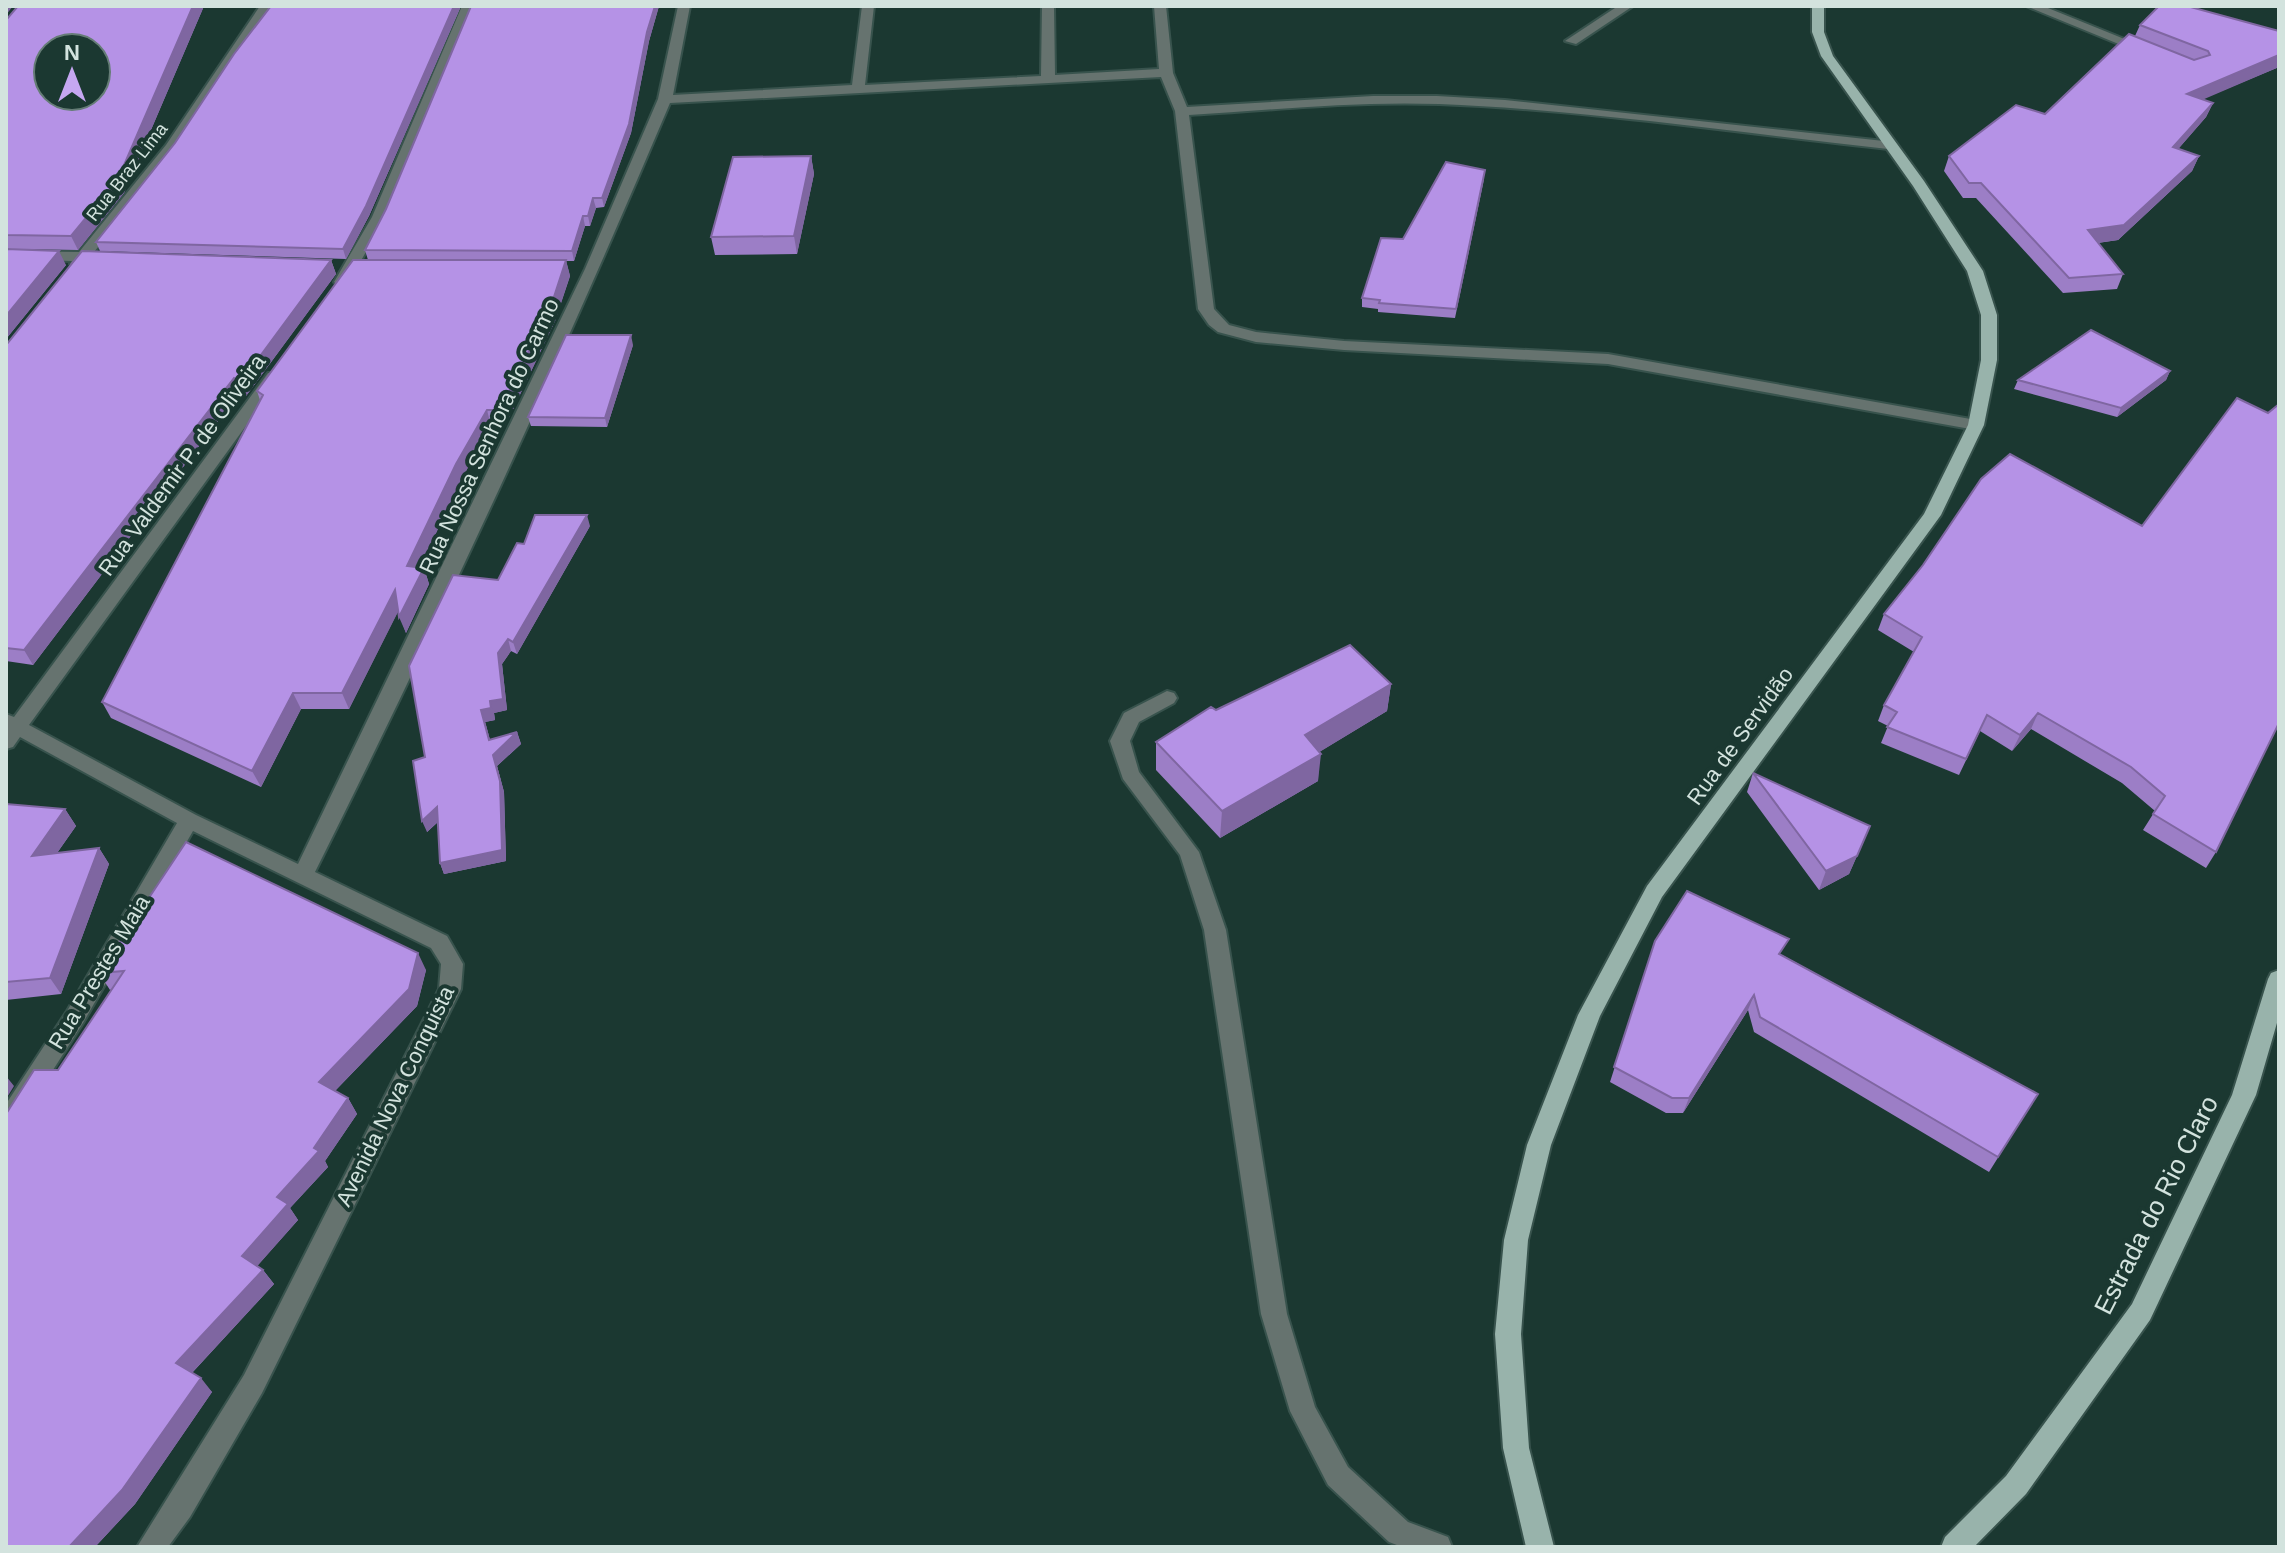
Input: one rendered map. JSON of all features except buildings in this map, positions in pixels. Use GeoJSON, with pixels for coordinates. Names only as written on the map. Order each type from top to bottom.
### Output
{"type":"FeatureCollection","features":[{"type":"Feature","properties":{"kind":"main road","name":"Rua de Servidão"},"geometry":{"type":"LineString","coordinates":[[1540,1547],[1516,1448],[1508,1334],[1516,1240],[1539,1145],[1583,1029],[1654,892],[1932,515],[1976,425],[1989,360],[1989,315],[1975,271],[1919,184],[1888,145],[1827,56],[1818,32],[1818,6]]}},
{"type":"Feature","properties":{"kind":"main road","name":"Estrada do Rio Claro"},"geometry":{"type":"LineString","coordinates":[[1955,1547],[2016,1485],[2141,1312],[2244,1095],[2279,979]]}},
{"type":"Feature","properties":{"kind":"street","name":"Rua Braz Lima"},"geometry":{"type":"LineString","coordinates":[[64,280],[171,148],[266,6]]}},
{"type":"Feature","properties":{"kind":"street"},"geometry":{"type":"LineString","coordinates":[[334,293],[353,267],[379,217],[468,6]]}},
{"type":"Feature","properties":{"kind":"street","name":"Rua Nossa Senhora do Carmo"},"geometry":{"type":"LineString","coordinates":[[304,874],[362,758],[584,269],[665,99],[684,6]]}},
{"type":"Feature","properties":{"kind":"street"},"geometry":{"type":"LineString","coordinates":[[858,90],[868,6]]}},
{"type":"Feature","properties":{"kind":"street"},"geometry":{"type":"LineString","coordinates":[[1048,6],[1048,81]]}},
{"type":"Feature","properties":{"kind":"street"},"geometry":{"type":"LineString","coordinates":[[1160,6],[1166,73],[1182,111],[1206,309],[1212,321],[1223,329],[1245,335],[1339,346],[1547,352],[1608,359],[1976,425]]}},
{"type":"Feature","properties":{"kind":"street"},"geometry":{"type":"LineString","coordinates":[[1571,41],[1627,6]]}},
{"type":"Feature","properties":{"kind":"street"},"geometry":{"type":"LineString","coordinates":[[2032,6],[2165,57]]}},
{"type":"Feature","properties":{"kind":"street"},"geometry":{"type":"LineString","coordinates":[[665,99],[1166,73]]}},
{"type":"Feature","properties":{"kind":"street"},"geometry":{"type":"LineString","coordinates":[[1182,111],[1373,100],[1437,100],[1505,104],[1888,145]]}},
{"type":"Feature","properties":{"kind":"street"},"geometry":{"type":"LineString","coordinates":[[6,255],[115,257]]}},
{"type":"Feature","properties":{"kind":"street","name":"Rua Valdemir P. de Oliveira"},"geometry":{"type":"LineString","coordinates":[[11,730],[288,357]]}},
{"type":"Feature","properties":{"kind":"street"},"geometry":{"type":"LineString","coordinates":[[1167,698],[1131,718],[1120,741],[1130,774],[1189,852],[1212,919],[1274,1314],[1303,1411],[1338,1476],[1399,1532],[1438,1547]]}},
{"type":"Feature","properties":{"kind":"street","name":"Avenida Nova Conquista"},"geometry":{"type":"LineString","coordinates":[[11,730],[439,942],[452,957],[454,974],[450,989],[253,1384],[180,1507],[151,1547]]}},
{"type":"Feature","properties":{"kind":"street","name":"Rua Prestes Maia"},"geometry":{"type":"LineString","coordinates":[[6,1124],[75,1017],[189,820]]}}]}
